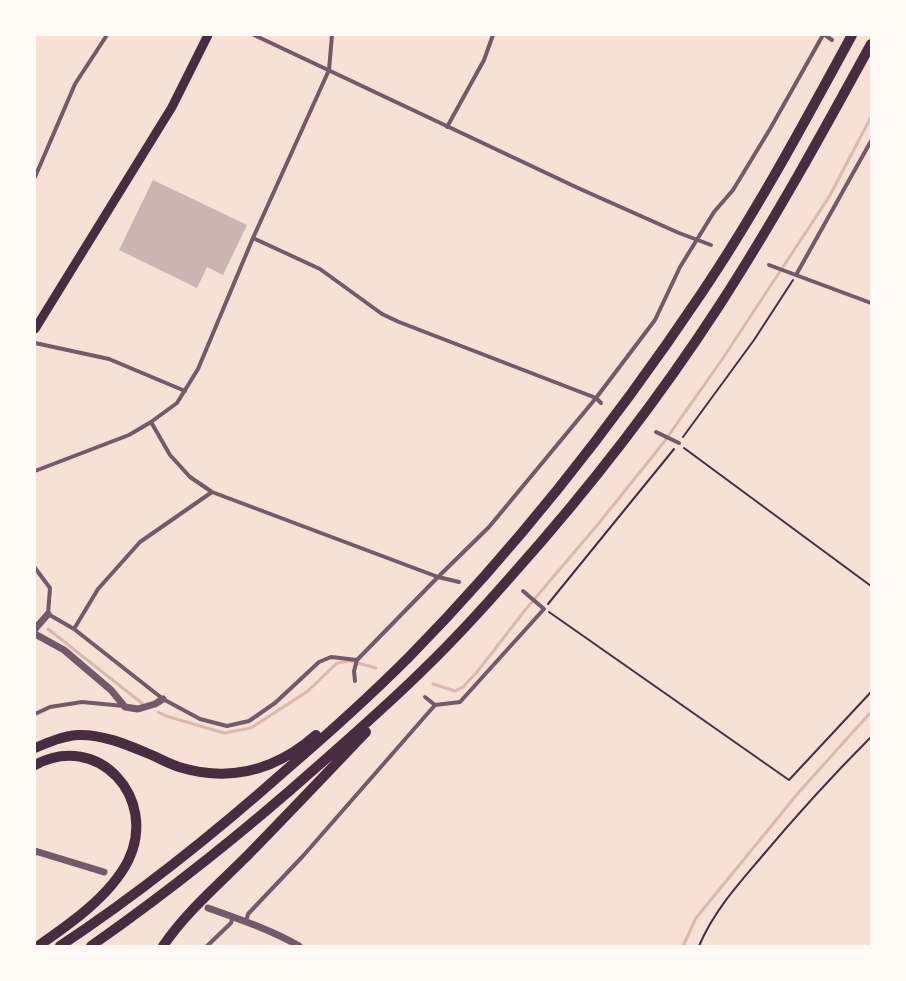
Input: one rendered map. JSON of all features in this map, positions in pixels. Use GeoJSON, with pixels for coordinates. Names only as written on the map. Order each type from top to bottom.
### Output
{"type":"FeatureCollection","features":[{"type":"Feature","properties":{"kind":"highway"},"geometry":{"type":"LineString","coordinates":[[35,329],[172,107],[208,35]]}},
{"type":"Feature","properties":{"kind":"highway"},"geometry":{"type":"LineString","coordinates":[[62,944],[118,906],[227,822],[348,715],[408,657],[471,590],[537,514],[592,444],[650,367],[702,293],[754,210],[852,35]]}},
{"type":"Feature","properties":{"kind":"highway"},"geometry":{"type":"LineString","coordinates":[[163,946],[188,915],[284,819],[490,600],[555,526],[610,458],[719,306],[772,220],[871,44]]}},
{"type":"Feature","properties":{"kind":"highway"},"geometry":{"type":"LineString","coordinates":[[35,322],[54,297]]}},
{"type":"Feature","properties":{"kind":"highway"},"geometry":{"type":"LineString","coordinates":[[35,748],[56,739],[79,735],[102,738],[126,744],[178,766],[200,772],[221,774],[241,773],[262,768],[284,759],[308,742],[339,715],[471,590]]}},
{"type":"Feature","properties":{"kind":"highway"},"geometry":{"type":"LineString","coordinates":[[91,946],[185,878],[239,835],[357,732],[426,667]]}},
{"type":"Feature","properties":{"kind":"highway"},"geometry":{"type":"LineString","coordinates":[[35,765],[53,757],[71,755],[87,758],[105,766],[119,777],[128,791],[135,809],[137,826],[134,843],[128,860],[105,892],[82,914],[38,946]]}},
{"type":"Feature","properties":{"kind":"street"},"geometry":{"type":"LineString","coordinates":[[35,177],[75,84],[107,35]]}},
{"type":"Feature","properties":{"kind":"street"},"geometry":{"type":"LineString","coordinates":[[254,35],[446,127],[592,194],[696,240],[711,245]]}},
{"type":"Feature","properties":{"kind":"street"},"geometry":{"type":"LineString","coordinates":[[35,471],[129,435],[151,422],[177,403],[198,369],[253,238],[329,70],[332,35]]}},
{"type":"Feature","properties":{"kind":"street"},"geometry":{"type":"LineString","coordinates":[[446,127],[484,60],[492,35]]}},
{"type":"Feature","properties":{"kind":"street"},"geometry":{"type":"LineString","coordinates":[[355,681],[354,669],[357,660],[489,527],[596,398],[656,320],[680,267],[714,212],[733,190],[824,35],[832,40]]}},
{"type":"Feature","properties":{"kind":"street"},"geometry":{"type":"LineString","coordinates":[[794,274],[871,141]]}},
{"type":"Feature","properties":{"kind":"street"},"geometry":{"type":"LineString","coordinates":[[253,238],[320,269],[382,314],[393,320],[596,398],[601,403]]}},
{"type":"Feature","properties":{"kind":"street"},"geometry":{"type":"LineString","coordinates":[[771,265],[871,303]]}},
{"type":"Feature","properties":{"kind":"street"},"geometry":{"type":"LineString","coordinates":[[35,344],[109,359],[185,391]]}},
{"type":"Feature","properties":{"kind":"street"},"geometry":{"type":"LineString","coordinates":[[151,422],[170,455],[190,477],[212,492],[438,577],[458,582]]}},
{"type":"Feature","properties":{"kind":"street"},"geometry":{"type":"LineString","coordinates":[[659,433],[679,443]]}},
{"type":"Feature","properties":{"kind":"street"},"geometry":{"type":"LineString","coordinates":[[74,629],[98,588],[140,542],[212,492]]}},
{"type":"Feature","properties":{"kind":"street"},"geometry":{"type":"LineString","coordinates":[[35,568],[50,588],[48,614],[35,629]]}},
{"type":"Feature","properties":{"kind":"street"},"geometry":{"type":"LineString","coordinates":[[246,922],[248,914],[303,856],[435,706],[460,702],[544,608],[523,591]]}},
{"type":"Feature","properties":{"kind":"street"},"geometry":{"type":"LineString","coordinates":[[48,614],[74,629],[163,699],[200,719],[227,726],[249,721],[275,703],[319,662],[331,657],[357,660]]}},
{"type":"Feature","properties":{"kind":"street"},"geometry":{"type":"LineString","coordinates":[[35,634],[64,650],[111,690],[125,706]]}},
{"type":"Feature","properties":{"kind":"street"},"geometry":{"type":"LineString","coordinates":[[425,697],[435,706]]}},
{"type":"Feature","properties":{"kind":"street"},"geometry":{"type":"LineString","coordinates":[[35,714],[50,707],[82,702],[125,706],[138,709],[155,704],[163,699]]}},
{"type":"Feature","properties":{"kind":"street"},"geometry":{"type":"LineString","coordinates":[[35,851],[104,872]]}},
{"type":"Feature","properties":{"kind":"street"},"geometry":{"type":"LineString","coordinates":[[208,908],[233,916],[300,946]]}},
{"type":"Feature","properties":{"kind":"street"},"geometry":{"type":"LineString","coordinates":[[207,946],[231,923],[233,916]]}},
{"type":"Feature","properties":{"kind":"path"},"geometry":{"type":"LineString","coordinates":[[794,274],[754,340],[679,443],[544,608],[789,780],[871,692]]}},
{"type":"Feature","properties":{"kind":"path"},"geometry":{"type":"LineString","coordinates":[[679,443],[871,586]]}},
{"type":"Feature","properties":{"kind":"path"},"geometry":{"type":"LineString","coordinates":[[699,946],[729,896],[778,836],[827,781],[871,737]]}},
{"type":"Feature","properties":{"kind":"building"},"geometry":{"type":"Polygon","coordinates":[[[153,180],[247,225],[223,275],[207,267],[197,288],[119,250],[153,180]]]}},
{"type":"Feature","properties":{"kind":"waterway"},"geometry":{"type":"LineString","coordinates":[[433,684],[455,691],[463,687],[477,672],[526,609],[599,523],[664,442],[721,361],[829,197],[871,117]]}},
{"type":"Feature","properties":{"kind":"waterway"},"geometry":{"type":"LineString","coordinates":[[48,629],[143,704]]}},
{"type":"Feature","properties":{"kind":"waterway"},"geometry":{"type":"LineString","coordinates":[[158,712],[166,716],[224,733],[251,728],[308,691],[337,663],[350,661],[376,668]]}},
{"type":"Feature","properties":{"kind":"waterway"},"geometry":{"type":"LineString","coordinates":[[683,946],[696,918],[799,792],[871,712]]}}]}
